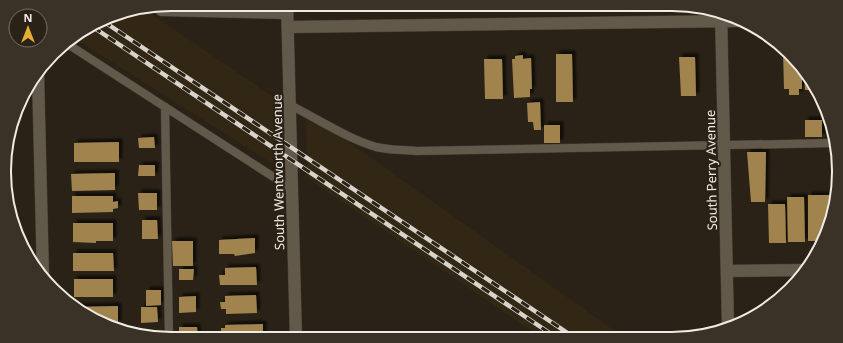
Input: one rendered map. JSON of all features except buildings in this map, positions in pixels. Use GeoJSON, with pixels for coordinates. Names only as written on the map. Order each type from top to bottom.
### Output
{"type":"FeatureCollection","features":[{"type":"Feature","properties":{"kind":"street","name":"South Wentworth Avenue"},"geometry":{"type":"LineString","coordinates":[[288,11],[296,332]]}},
{"type":"Feature","properties":{"kind":"street"},"geometry":{"type":"LineString","coordinates":[[288,27],[716,17]]}},
{"type":"Feature","properties":{"kind":"street","name":"South Perry Avenue"},"geometry":{"type":"LineString","coordinates":[[721,19],[728,322]]}},
{"type":"Feature","properties":{"kind":"street"},"geometry":{"type":"LineString","coordinates":[[38,82],[43,267]]}},
{"type":"Feature","properties":{"kind":"street"},"geometry":{"type":"LineString","coordinates":[[727,271],[798,270]]}},
{"type":"Feature","properties":{"kind":"lane"},"geometry":{"type":"LineString","coordinates":[[71,46],[292,189]]}},
{"type":"Feature","properties":{"kind":"lane"},"geometry":{"type":"LineString","coordinates":[[290,105],[363,142],[378,147],[396,150],[416,151],[830,143]]}},
{"type":"Feature","properties":{"kind":"lane"},"geometry":{"type":"LineString","coordinates":[[165,107],[169,332]]}},
{"type":"Feature","properties":{"kind":"shaded area"},"geometry":{"type":"Polygon","coordinates":[[[149,12],[275,98],[273,164],[78,41],[110,23],[130,16],[149,12]]]}},
{"type":"Feature","properties":{"kind":"shaded area"},"geometry":{"type":"Polygon","coordinates":[[[306,119],[346,140],[617,332],[533,332],[307,178],[306,119]]]}},
{"type":"Feature","properties":{"kind":"railway"},"geometry":{"type":"LineString","coordinates":[[108,24],[566,332]]}},
{"type":"Feature","properties":{"kind":"railway"},"geometry":{"type":"LineString","coordinates":[[97,30],[548,332]]}}]}
